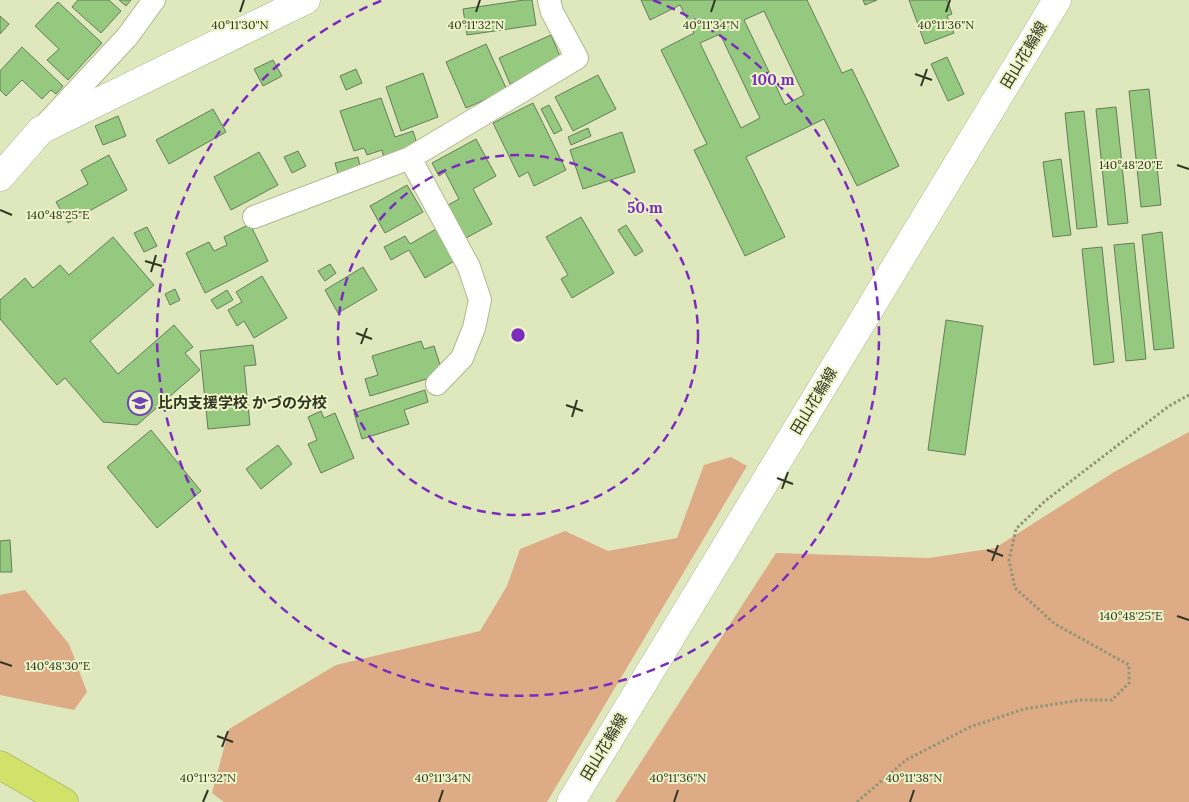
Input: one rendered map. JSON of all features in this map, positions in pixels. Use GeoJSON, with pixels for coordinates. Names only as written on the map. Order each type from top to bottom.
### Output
{"type":"FeatureCollection","features":[{"type":"Feature","properties":{"kind":"highway"},"geometry":{"type":"LineString","coordinates":[[0,765],[64,802]]}},
{"type":"Feature","properties":{"kind":"main road"},"geometry":{"type":"LineString","coordinates":[[0,177],[41,130],[306,0]]}},
{"type":"Feature","properties":{"kind":"main road","name":"田山花輪線"},"geometry":{"type":"LineString","coordinates":[[571,802],[1057,0]]}},
{"type":"Feature","properties":{"kind":"street"},"geometry":{"type":"LineString","coordinates":[[41,130],[127,37],[154,0]]}},
{"type":"Feature","properties":{"kind":"street"},"geometry":{"type":"LineString","coordinates":[[254,217],[410,158],[577,58],[552,12],[549,0]]}},
{"type":"Feature","properties":{"kind":"street"},"geometry":{"type":"LineString","coordinates":[[410,158],[469,267],[480,300],[474,328],[462,358],[437,384]]}},
{"type":"Feature","properties":{"kind":"path"},"geometry":{"type":"LineString","coordinates":[[857,802],[906,760],[970,727],[1024,709],[1081,700],[1112,700],[1130,683],[1129,665],[1055,624],[1015,588],[1009,560],[1016,529],[1045,501],[1169,406],[1189,395]]}},
{"type":"Feature","properties":{"kind":"shaded area"},"geometry":{"type":"Polygon","coordinates":[[[1189,432],[1189,802],[615,802],[776,553],[929,558],[995,548],[1114,472],[1189,432]]]}},
{"type":"Feature","properties":{"kind":"shaded area"},"geometry":{"type":"Polygon","coordinates":[[[731,457],[747,466],[547,802],[224,802],[212,793],[229,729],[336,665],[480,631],[507,586],[520,549],[565,531],[608,551],[677,538],[704,465],[731,457]]]}},
{"type":"Feature","properties":{"kind":"shaded area"},"geometry":{"type":"Polygon","coordinates":[[[25,590],[69,644],[87,692],[74,710],[0,695],[0,595],[25,590]]]}},
{"type":"Feature","properties":{"kind":"building"},"geometry":{"type":"Polygon","coordinates":[[[78,0],[109,0],[121,11],[101,33],[72,7],[78,0]]]}},
{"type":"Feature","properties":{"kind":"building"},"geometry":{"type":"Polygon","coordinates":[[[119,0],[131,0],[126,6],[119,0]]]}},
{"type":"Feature","properties":{"kind":"building"},"geometry":{"type":"Polygon","coordinates":[[[532,0],[536,25],[467,35],[463,9],[532,0]]]}},
{"type":"Feature","properties":{"kind":"building"},"geometry":{"type":"Polygon","coordinates":[[[641,0],[807,0],[842,73],[852,69],[899,166],[857,186],[824,119],[746,157],[785,237],[745,256],[694,150],[707,144],[661,50],[694,33],[680,5],[650,20],[641,0]],[[764,11],[744,20],[785,105],[804,95],[764,11]],[[720,34],[700,43],[741,128],[760,118],[720,34]]]}},
{"type":"Feature","properties":{"kind":"building"},"geometry":{"type":"Polygon","coordinates":[[[863,0],[877,0],[865,5],[863,0]]]}},
{"type":"Feature","properties":{"kind":"building"},"geometry":{"type":"Polygon","coordinates":[[[909,0],[947,0],[952,14],[947,16],[954,33],[925,44],[909,0]]]}},
{"type":"Feature","properties":{"kind":"building"},"geometry":{"type":"Polygon","coordinates":[[[58,2],[102,43],[68,80],[47,60],[59,49],[35,26],[58,2]]]}},
{"type":"Feature","properties":{"kind":"building"},"geometry":{"type":"Polygon","coordinates":[[[0,16],[9,24],[0,34],[0,16]]]}},
{"type":"Feature","properties":{"kind":"building"},"geometry":{"type":"Polygon","coordinates":[[[551,35],[562,61],[510,84],[499,58],[551,35]]]}},
{"type":"Feature","properties":{"kind":"building"},"geometry":{"type":"Polygon","coordinates":[[[486,44],[507,90],[466,108],[446,62],[486,44]]]}},
{"type":"Feature","properties":{"kind":"building"},"geometry":{"type":"Polygon","coordinates":[[[22,47],[63,86],[56,94],[51,90],[42,99],[22,80],[6,96],[0,90],[0,71],[22,47]]]}},
{"type":"Feature","properties":{"kind":"building"},"geometry":{"type":"Polygon","coordinates":[[[947,57],[964,94],[948,101],[931,64],[947,57]]]}},
{"type":"Feature","properties":{"kind":"building"},"geometry":{"type":"Polygon","coordinates":[[[273,60],[282,76],[263,86],[254,69],[273,60]]]}},
{"type":"Feature","properties":{"kind":"building"},"geometry":{"type":"Polygon","coordinates":[[[356,69],[362,83],[346,90],[340,76],[356,69]]]}},
{"type":"Feature","properties":{"kind":"building"},"geometry":{"type":"Polygon","coordinates":[[[423,73],[438,117],[401,131],[386,87],[423,73]]]}},
{"type":"Feature","properties":{"kind":"building"},"geometry":{"type":"Polygon","coordinates":[[[598,75],[616,109],[573,131],[555,97],[598,75]]]}},
{"type":"Feature","properties":{"kind":"building"},"geometry":{"type":"Polygon","coordinates":[[[1149,89],[1161,205],[1141,207],[1129,91],[1149,89]]]}},
{"type":"Feature","properties":{"kind":"building"},"geometry":{"type":"Polygon","coordinates":[[[381,98],[395,137],[413,131],[418,147],[384,158],[382,150],[367,155],[364,148],[354,151],[340,111],[381,98]]]}},
{"type":"Feature","properties":{"kind":"building"},"geometry":{"type":"Polygon","coordinates":[[[533,103],[566,170],[534,186],[528,172],[519,177],[493,123],[533,103]]]}},
{"type":"Feature","properties":{"kind":"building"},"geometry":{"type":"Polygon","coordinates":[[[549,105],[562,130],[554,134],[541,109],[549,105]]]}},
{"type":"Feature","properties":{"kind":"building"},"geometry":{"type":"Polygon","coordinates":[[[1116,107],[1128,223],[1108,225],[1096,109],[1116,107]]]}},
{"type":"Feature","properties":{"kind":"building"},"geometry":{"type":"Polygon","coordinates":[[[213,109],[226,132],[169,164],[156,140],[213,109]]]}},
{"type":"Feature","properties":{"kind":"building"},"geometry":{"type":"Polygon","coordinates":[[[1084,111],[1097,227],[1077,229],[1065,113],[1084,111]]]}},
{"type":"Feature","properties":{"kind":"building"},"geometry":{"type":"Polygon","coordinates":[[[118,116],[126,136],[103,145],[95,126],[118,116]]]}},
{"type":"Feature","properties":{"kind":"building"},"geometry":{"type":"Polygon","coordinates":[[[588,128],[591,136],[571,145],[568,137],[588,128]]]}},
{"type":"Feature","properties":{"kind":"building"},"geometry":{"type":"Polygon","coordinates":[[[622,132],[635,172],[583,189],[570,150],[622,132]]]}},
{"type":"Feature","properties":{"kind":"building"},"geometry":{"type":"Polygon","coordinates":[[[476,139],[496,176],[473,189],[492,224],[466,238],[448,205],[459,199],[445,172],[439,176],[432,163],[476,139]]]}},
{"type":"Feature","properties":{"kind":"building"},"geometry":{"type":"Polygon","coordinates":[[[298,151],[306,166],[292,173],[284,157],[298,151]]]}},
{"type":"Feature","properties":{"kind":"building"},"geometry":{"type":"Polygon","coordinates":[[[259,152],[278,185],[231,210],[214,177],[259,152]]]}},
{"type":"Feature","properties":{"kind":"building"},"geometry":{"type":"Polygon","coordinates":[[[109,155],[127,190],[68,223],[56,202],[88,184],[81,170],[109,155]]]}},
{"type":"Feature","properties":{"kind":"building"},"geometry":{"type":"Polygon","coordinates":[[[358,157],[361,171],[339,177],[335,163],[358,157]]]}},
{"type":"Feature","properties":{"kind":"building"},"geometry":{"type":"Polygon","coordinates":[[[1061,159],[1071,235],[1053,237],[1043,162],[1061,159]]]}},
{"type":"Feature","properties":{"kind":"building"},"geometry":{"type":"Polygon","coordinates":[[[407,185],[423,212],[385,233],[370,206],[407,185]]]}},
{"type":"Feature","properties":{"kind":"building"},"geometry":{"type":"Polygon","coordinates":[[[581,217],[614,273],[572,298],[561,279],[568,275],[546,237],[581,217]]]}},
{"type":"Feature","properties":{"kind":"building"},"geometry":{"type":"Polygon","coordinates":[[[250,224],[268,261],[205,293],[186,253],[209,242],[214,251],[227,245],[224,237],[250,224]]]}},
{"type":"Feature","properties":{"kind":"building"},"geometry":{"type":"Polygon","coordinates":[[[626,225],[643,251],[635,256],[618,230],[626,225]]]}},
{"type":"Feature","properties":{"kind":"building"},"geometry":{"type":"Polygon","coordinates":[[[147,227],[157,246],[144,252],[134,233],[147,227]]]}},
{"type":"Feature","properties":{"kind":"building"},"geometry":{"type":"Polygon","coordinates":[[[438,228],[456,260],[425,278],[409,250],[391,260],[384,247],[405,236],[410,244],[438,228]]]}},
{"type":"Feature","properties":{"kind":"building"},"geometry":{"type":"Polygon","coordinates":[[[1162,232],[1174,348],[1154,350],[1142,235],[1162,232]]]}},
{"type":"Feature","properties":{"kind":"building"},"geometry":{"type":"Polygon","coordinates":[[[113,237],[154,285],[90,341],[118,374],[174,325],[193,347],[185,353],[200,370],[137,425],[103,422],[65,378],[57,385],[0,319],[0,300],[25,278],[33,288],[60,265],[69,275],[113,237]]]}},
{"type":"Feature","properties":{"kind":"building"},"geometry":{"type":"Polygon","coordinates":[[[1134,243],[1146,359],[1126,361],[1114,245],[1134,243]]]}},
{"type":"Feature","properties":{"kind":"building"},"geometry":{"type":"Polygon","coordinates":[[[1102,247],[1114,362],[1094,365],[1082,249],[1102,247]]]}},
{"type":"Feature","properties":{"kind":"building"},"geometry":{"type":"Polygon","coordinates":[[[330,264],[336,273],[325,281],[318,271],[330,264]]]}},
{"type":"Feature","properties":{"kind":"building"},"geometry":{"type":"Polygon","coordinates":[[[363,267],[377,290],[338,313],[325,290],[363,267]]]}},
{"type":"Feature","properties":{"kind":"building"},"geometry":{"type":"Polygon","coordinates":[[[262,276],[287,318],[254,338],[244,321],[237,326],[228,310],[242,302],[236,292],[262,276]]]}},
{"type":"Feature","properties":{"kind":"building"},"geometry":{"type":"Polygon","coordinates":[[[175,289],[180,300],[170,305],[165,294],[175,289]]]}},
{"type":"Feature","properties":{"kind":"building"},"geometry":{"type":"Polygon","coordinates":[[[227,290],[233,300],[217,309],[211,300],[227,290]]]}},
{"type":"Feature","properties":{"kind":"building"},"geometry":{"type":"Polygon","coordinates":[[[946,320],[983,326],[965,455],[928,450],[946,320]]]}},
{"type":"Feature","properties":{"kind":"building"},"geometry":{"type":"Polygon","coordinates":[[[421,341],[424,349],[434,346],[443,374],[370,396],[365,379],[378,375],[372,356],[421,341]]]}},
{"type":"Feature","properties":{"kind":"building"},"geometry":{"type":"Polygon","coordinates":[[[253,345],[256,365],[244,366],[250,425],[208,429],[200,351],[253,345]]]}},
{"type":"Feature","properties":{"kind":"building"},"geometry":{"type":"Polygon","coordinates":[[[425,390],[428,402],[404,410],[409,424],[362,439],[354,413],[425,390]]]}},
{"type":"Feature","properties":{"kind":"building"},"geometry":{"type":"Polygon","coordinates":[[[321,411],[324,418],[335,413],[354,458],[321,473],[308,444],[317,440],[308,417],[321,411]]]}},
{"type":"Feature","properties":{"kind":"building"},"geometry":{"type":"Polygon","coordinates":[[[151,430],[201,491],[157,528],[107,467],[151,430]]]}},
{"type":"Feature","properties":{"kind":"building"},"geometry":{"type":"Polygon","coordinates":[[[278,445],[292,464],[261,489],[246,469],[278,445]]]}},
{"type":"Feature","properties":{"kind":"building"},"geometry":{"type":"Polygon","coordinates":[[[10,540],[12,572],[0,572],[0,541],[10,540]]]}},
{"type":"Feature","properties":{"kind":"place","name":"比内支援学校 かづの分校"},"geometry":{"type":"Point","coordinates":[140,403]}}]}
